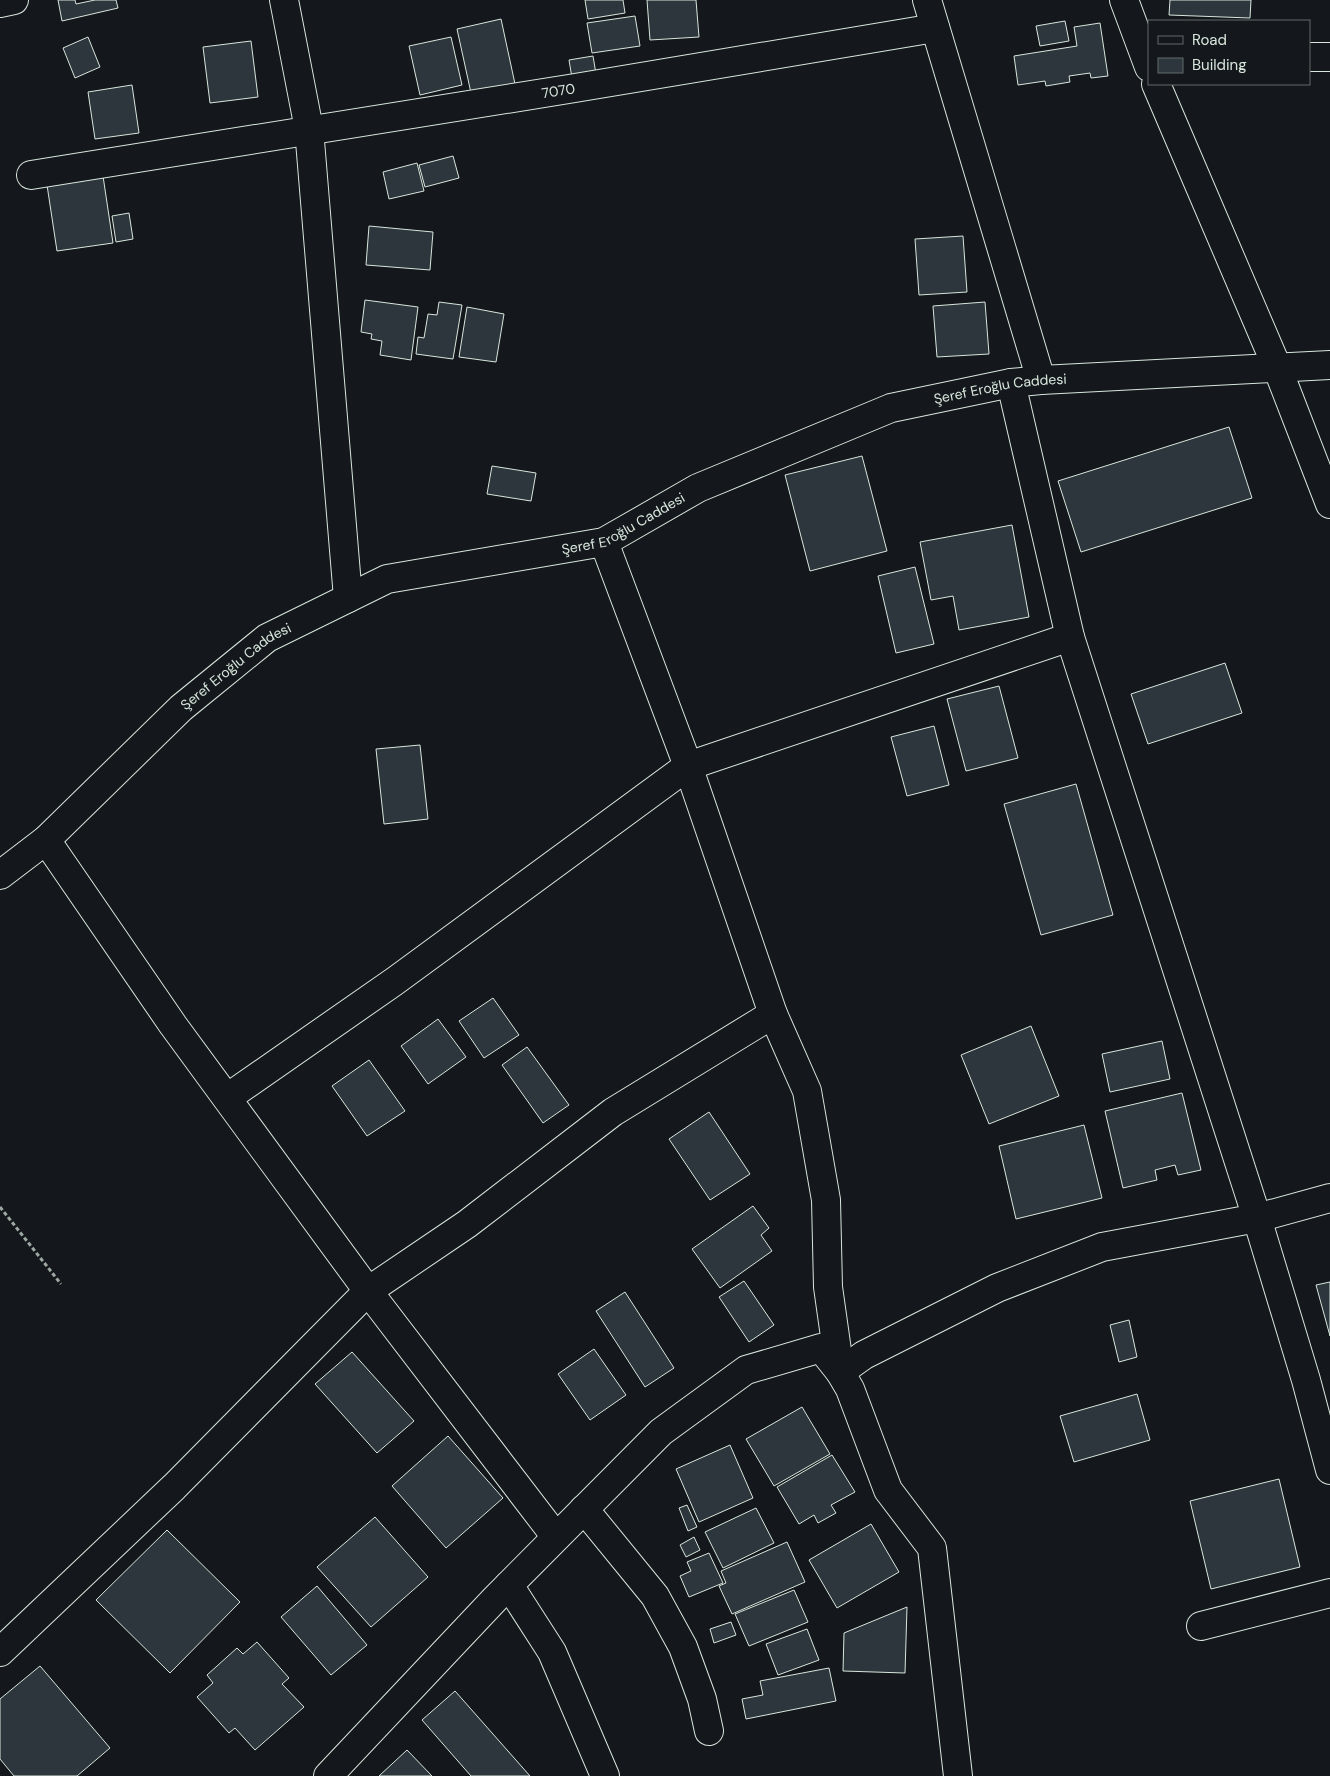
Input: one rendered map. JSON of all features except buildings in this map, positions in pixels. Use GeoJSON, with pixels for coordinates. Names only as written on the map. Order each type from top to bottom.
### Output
{"type":"FeatureCollection","features":[{"type":"Feature","properties":{"kind":"street"},"geometry":{"type":"LineString","coordinates":[[0,3],[14,0]]}},
{"type":"Feature","properties":{"kind":"street"},"geometry":{"type":"LineString","coordinates":[[284,0],[309,129],[348,598]]}},
{"type":"Feature","properties":{"kind":"street"},"geometry":{"type":"LineString","coordinates":[[927,0],[1041,380]]}},
{"type":"Feature","properties":{"kind":"street"},"geometry":{"type":"LineString","coordinates":[[1124,0],[1148,64]]}},
{"type":"Feature","properties":{"kind":"street","name":"7070"},"geometry":{"type":"LineString","coordinates":[[31,175],[935,28]]}},
{"type":"Feature","properties":{"kind":"street"},"geometry":{"type":"LineString","coordinates":[[1310,57],[1330,57]]}},
{"type":"Feature","properties":{"kind":"street"},"geometry":{"type":"LineString","coordinates":[[1156,85],[1277,367],[1330,504]]}},
{"type":"Feature","properties":{"kind":"street","name":"Şeref Eroğlu Caddesi"},"geometry":{"type":"LineString","coordinates":[[0,875],[46,840],[181,708],[267,638],[387,579],[604,542],[698,488],[891,408],[1011,383],[1041,380],[1330,365]]}},
{"type":"Feature","properties":{"kind":"street"},"geometry":{"type":"LineString","coordinates":[[1011,383],[1070,638],[1257,1218],[1306,1380],[1330,1470]]}},
{"type":"Feature","properties":{"kind":"street"},"geometry":{"type":"LineString","coordinates":[[604,542],[688,766],[773,1014],[807,1091],[826,1200],[828,1287],[840,1372]]}},
{"type":"Feature","properties":{"kind":"street"},"geometry":{"type":"LineString","coordinates":[[227,1098],[395,981],[688,766],[1070,638]]}},
{"type":"Feature","properties":{"kind":"street"},"geometry":{"type":"LineString","coordinates":[[46,840],[173,1025],[368,1291],[556,1538]]}},
{"type":"Feature","properties":{"kind":"street"},"geometry":{"type":"LineString","coordinates":[[0,1652],[174,1487],[368,1291],[467,1224],[614,1112],[773,1014]]}},
{"type":"Feature","properties":{"kind":"street"},"geometry":{"type":"LineString","coordinates":[[840,1372],[873,1351],[996,1288],[1102,1246],[1257,1218],[1330,1198]]}},
{"type":"Feature","properties":{"kind":"street"},"geometry":{"type":"LineString","coordinates":[[328,1776],[509,1585],[661,1432],[746,1370],[820,1348],[840,1372],[850,1389],[888,1490],[932,1548],[958,1776]]}},
{"type":"Feature","properties":{"kind":"street"},"geometry":{"type":"LineString","coordinates":[[584,1509],[655,1596],[683,1648],[702,1699],[709,1731]]}},
{"type":"Feature","properties":{"kind":"street"},"geometry":{"type":"LineString","coordinates":[[509,1585],[552,1652],[605,1776]]}},
{"type":"Feature","properties":{"kind":"street"},"geometry":{"type":"LineString","coordinates":[[1201,1626],[1330,1593]]}},
{"type":"Feature","properties":{"kind":"path"},"geometry":{"type":"LineString","coordinates":[[0,1207],[61,1284]]}}]}
